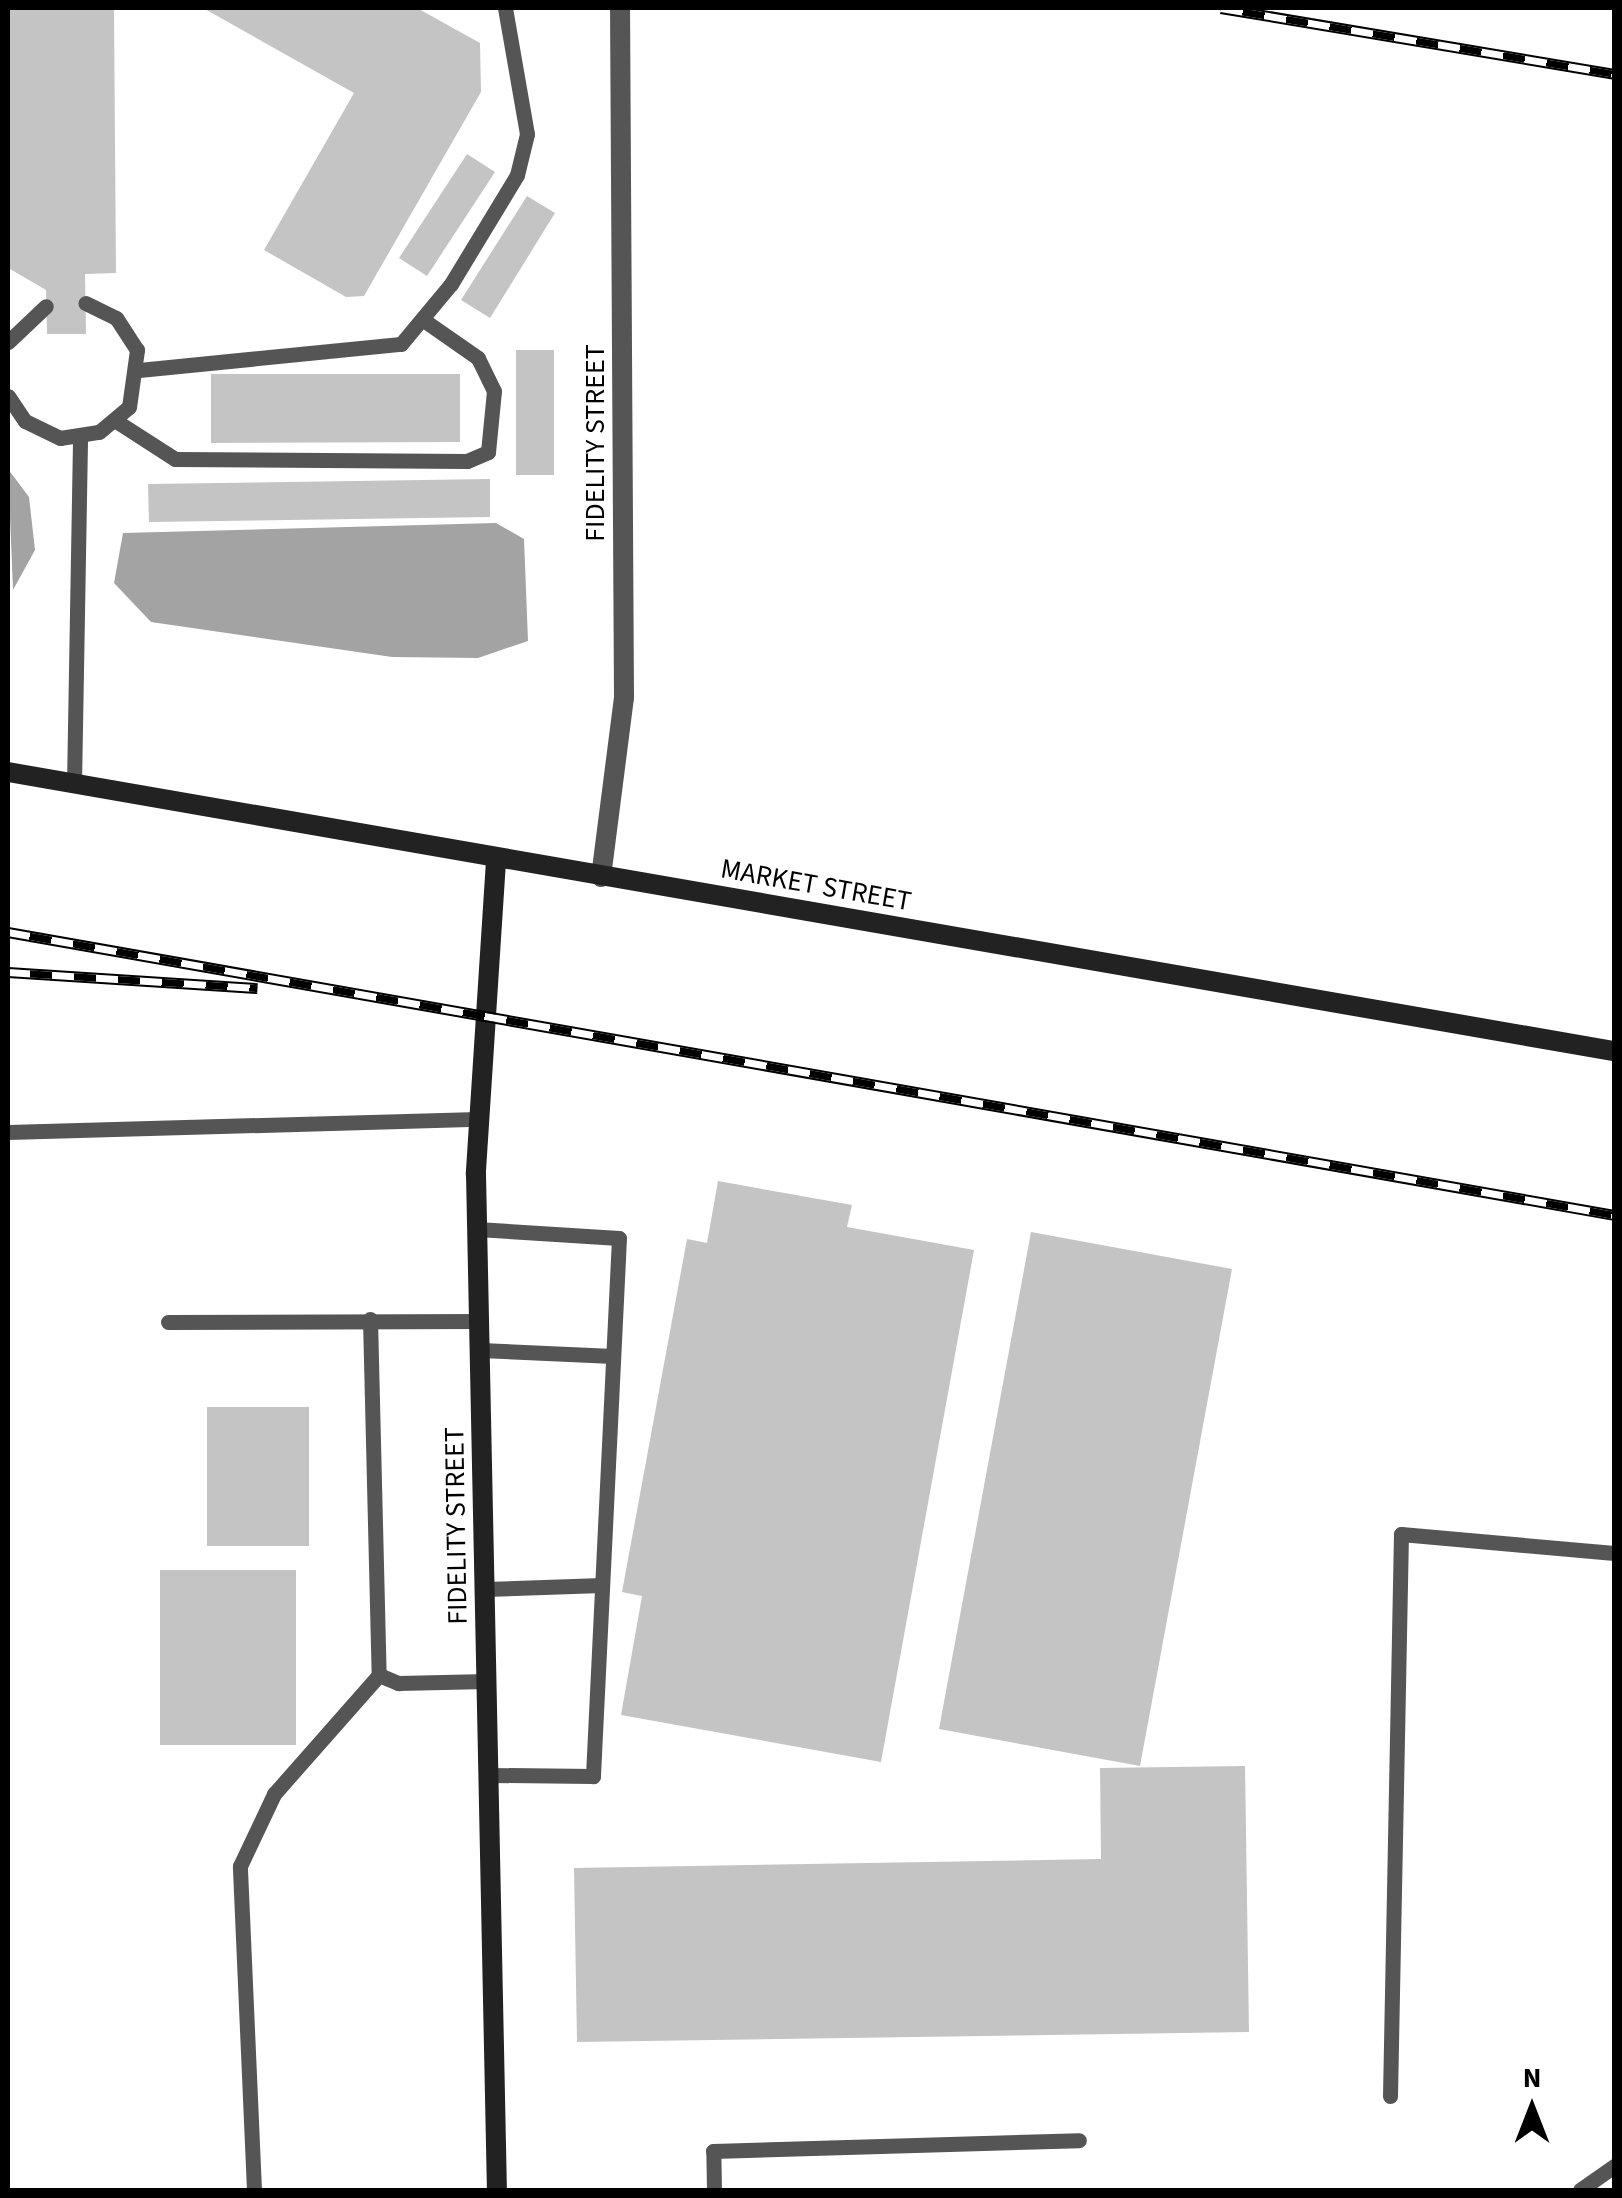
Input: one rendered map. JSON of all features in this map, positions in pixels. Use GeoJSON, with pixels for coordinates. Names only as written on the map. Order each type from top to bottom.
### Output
{"type":"FeatureCollection","features":[{"type":"Feature","properties":{"kind":"main road","name":"MARKET STREET"},"geometry":{"type":"LineString","coordinates":[[8,772],[496,861],[1614,1051]]}},
{"type":"Feature","properties":{"kind":"main road","name":"FIDELITY STREET"},"geometry":{"type":"LineString","coordinates":[[496,861],[478,1118],[477,1229],[497,2190]]}},
{"type":"Feature","properties":{"kind":"street","name":"FIDELITY STREET"},"geometry":{"type":"LineString","coordinates":[[601,877],[624,698],[620,8]]}},
{"type":"Feature","properties":{"kind":"lane"},"geometry":{"type":"LineString","coordinates":[[139,370],[401,344],[422,319],[517,176],[527,134],[505,8]]}},
{"type":"Feature","properties":{"kind":"lane"},"geometry":{"type":"LineString","coordinates":[[8,396],[41,432],[80,438],[116,422],[139,370],[128,332],[86,303]]}},
{"type":"Feature","properties":{"kind":"lane"},"geometry":{"type":"LineString","coordinates":[[8,342],[46,306]]}},
{"type":"Feature","properties":{"kind":"lane"},"geometry":{"type":"LineString","coordinates":[[116,422],[176,459],[467,461],[488,452],[494,390],[478,358],[422,319]]}},
{"type":"Feature","properties":{"kind":"lane"},"geometry":{"type":"LineString","coordinates":[[74,786],[80,438]]}},
{"type":"Feature","properties":{"kind":"lane"},"geometry":{"type":"LineString","coordinates":[[8,1132],[478,1118]]}},
{"type":"Feature","properties":{"kind":"lane"},"geometry":{"type":"LineString","coordinates":[[477,1229],[618,1238],[593,1776],[489,1775]]}},
{"type":"Feature","properties":{"kind":"lane"},"geometry":{"type":"LineString","coordinates":[[254,2190],[240,1866],[274,1794],[379,1675],[370,1319]]}},
{"type":"Feature","properties":{"kind":"lane"},"geometry":{"type":"LineString","coordinates":[[168,1322],[480,1321]]}},
{"type":"Feature","properties":{"kind":"lane"},"geometry":{"type":"LineString","coordinates":[[480,1350],[613,1356]]}},
{"type":"Feature","properties":{"kind":"lane"},"geometry":{"type":"LineString","coordinates":[[1390,2096],[1401,1534],[1614,1553]]}},
{"type":"Feature","properties":{"kind":"lane"},"geometry":{"type":"LineString","coordinates":[[485,1590],[602,1585]]}},
{"type":"Feature","properties":{"kind":"lane"},"geometry":{"type":"LineString","coordinates":[[379,1675],[398,1683],[486,1682]]}},
{"type":"Feature","properties":{"kind":"lane"},"geometry":{"type":"LineString","coordinates":[[714,2190],[713,2151],[1079,2140]]}},
{"type":"Feature","properties":{"kind":"lane"},"geometry":{"type":"LineString","coordinates":[[1580,2190],[1614,2166]]}},
{"type":"Feature","properties":{"kind":"shaded area"},"geometry":{"type":"Polygon","coordinates":[[[8,469],[29,497],[35,550],[13,590],[8,469]]]}},
{"type":"Feature","properties":{"kind":"shaded area"},"geometry":{"type":"Polygon","coordinates":[[[496,523],[524,539],[528,641],[478,658],[392,657],[151,622],[114,583],[123,533],[496,523]]]}},
{"type":"Feature","properties":{"kind":"building"},"geometry":{"type":"Polygon","coordinates":[[[8,8],[114,8],[116,273],[85,274],[86,334],[47,334],[46,290],[10,269],[8,8]]]}},
{"type":"Feature","properties":{"kind":"building"},"geometry":{"type":"Polygon","coordinates":[[[203,8],[417,8],[480,43],[481,92],[364,296],[346,297],[264,250],[354,93],[203,8]]]}},
{"type":"Feature","properties":{"kind":"building"},"geometry":{"type":"Polygon","coordinates":[[[467,154],[495,172],[427,276],[399,258],[467,154]]]}},
{"type":"Feature","properties":{"kind":"building"},"geometry":{"type":"Polygon","coordinates":[[[527,196],[555,213],[490,318],[461,300],[527,196]]]}},
{"type":"Feature","properties":{"kind":"building"},"geometry":{"type":"Polygon","coordinates":[[[516,350],[554,350],[554,475],[516,475],[516,350]]]}},
{"type":"Feature","properties":{"kind":"building"},"geometry":{"type":"Polygon","coordinates":[[[211,374],[460,374],[460,442],[211,443],[211,374]]]}},
{"type":"Feature","properties":{"kind":"building"},"geometry":{"type":"Polygon","coordinates":[[[490,479],[490,517],[149,522],[148,484],[490,479]]]}},
{"type":"Feature","properties":{"kind":"building"},"geometry":{"type":"Polygon","coordinates":[[[718,1181],[852,1205],[847,1227],[974,1250],[881,1762],[621,1715],[642,1596],[622,1592],[687,1239],[707,1243],[718,1181]]]}},
{"type":"Feature","properties":{"kind":"building"},"geometry":{"type":"Polygon","coordinates":[[[1031,1232],[1232,1269],[1140,1766],[939,1729],[1031,1232]]]}},
{"type":"Feature","properties":{"kind":"building"},"geometry":{"type":"Polygon","coordinates":[[[207,1407],[309,1407],[309,1546],[207,1546],[207,1407]]]}},
{"type":"Feature","properties":{"kind":"building"},"geometry":{"type":"Polygon","coordinates":[[[160,1570],[296,1570],[296,1745],[160,1745],[160,1570]]]}},
{"type":"Feature","properties":{"kind":"building"},"geometry":{"type":"Polygon","coordinates":[[[1245,1766],[1249,2032],[577,2042],[574,1868],[1101,1859],[1100,1768],[1245,1766]]]}},
{"type":"Feature","properties":{"kind":"railway"},"geometry":{"type":"LineString","coordinates":[[1221,8],[1614,74]]}},
{"type":"Feature","properties":{"kind":"railway"},"geometry":{"type":"LineString","coordinates":[[8,932],[1614,1215]]}},
{"type":"Feature","properties":{"kind":"railway"},"geometry":{"type":"LineString","coordinates":[[8,972],[257,988]]}}]}
